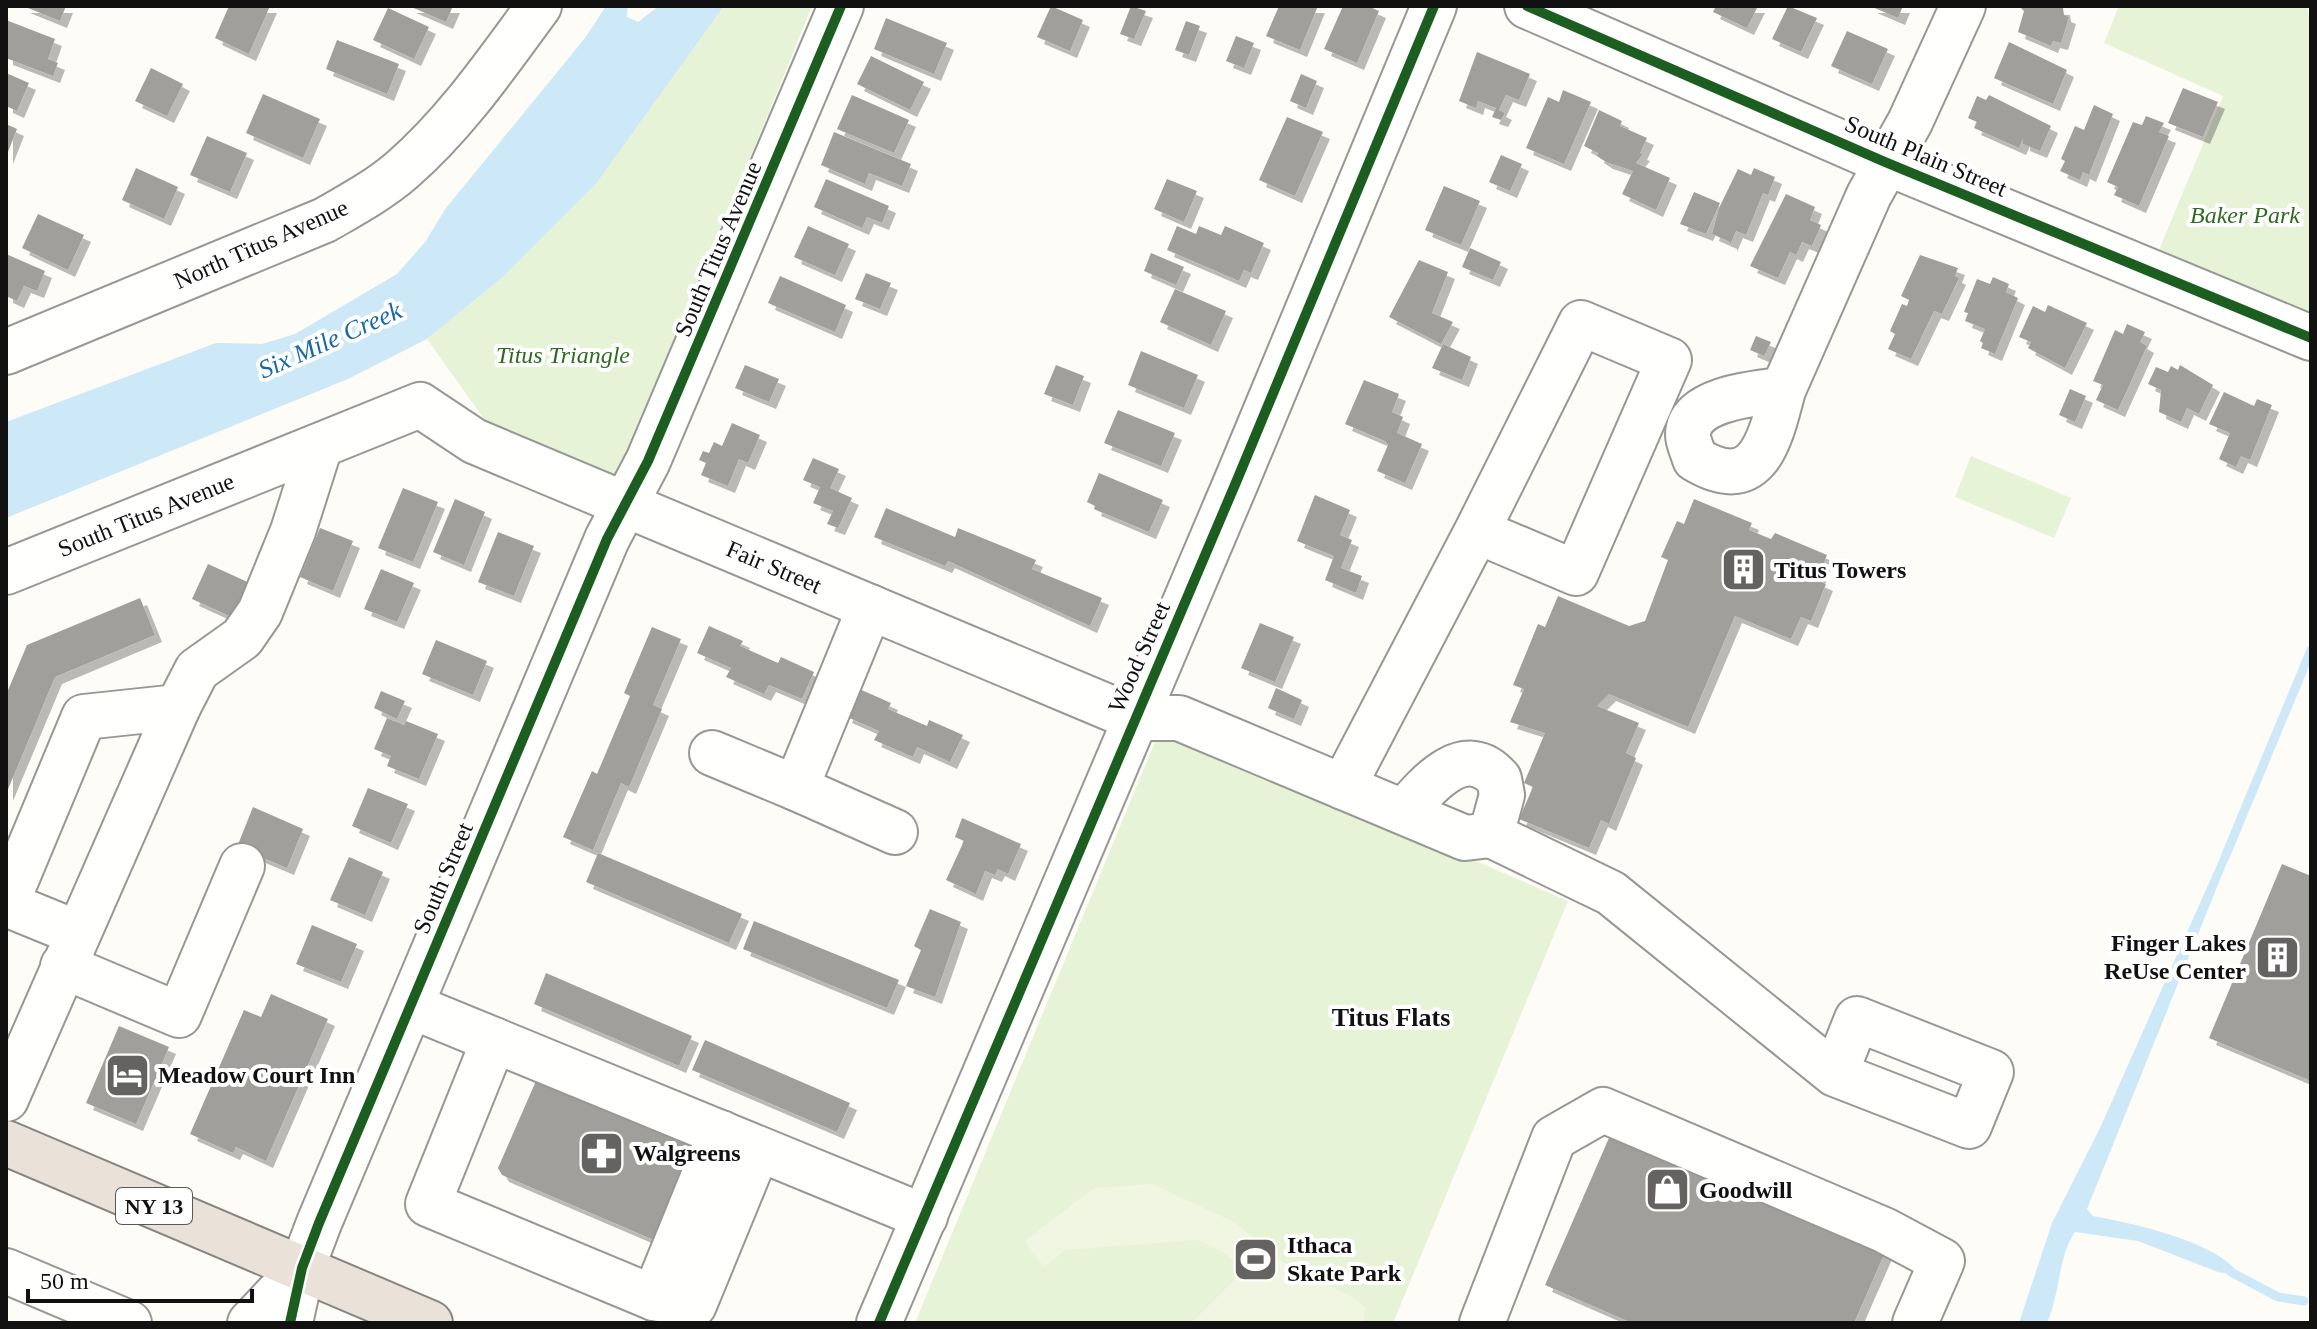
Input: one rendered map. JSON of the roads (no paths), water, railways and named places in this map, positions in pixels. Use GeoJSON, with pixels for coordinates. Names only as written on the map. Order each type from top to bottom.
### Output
{"type":"FeatureCollection","features":[{"type":"Feature","properties":{"kind":"highway","name":"NY 13"},"geometry":{"type":"LineString","coordinates":[[6,1143],[430,1323]]}},
{"type":"Feature","properties":{"kind":"street","name":"North Titus Avenue"},"geometry":{"type":"LineString","coordinates":[[6,352],[325,220],[358,201],[401,171],[469,100],[539,6]]}},
{"type":"Feature","properties":{"kind":"street","name":"South Titus Avenue"},"geometry":{"type":"LineString","coordinates":[[627,505],[722,291],[841,6]]}},
{"type":"Feature","properties":{"kind":"street","name":"Wood Street"},"geometry":{"type":"LineString","coordinates":[[879,1323],[1237,480],[1434,6]]}},
{"type":"Feature","properties":{"kind":"street","name":"South Plain Street"},"geometry":{"type":"LineString","coordinates":[[1527,6],[1885,162],[2311,338]]}},
{"type":"Feature","properties":{"kind":"street"},"geometry":{"type":"LineString","coordinates":[[1783,390],[1728,397],[1696,415],[1688,433],[1695,459],[1716,472],[1744,471],[1763,454],[1783,390],[1885,162],[1910,122],[1963,6]]}},
{"type":"Feature","properties":{"kind":"street"},"geometry":{"type":"LineString","coordinates":[[1343,787],[1581,323],[1669,360],[1576,573],[1477,531]]}},
{"type":"Feature","properties":{"kind":"street"},"geometry":{"type":"LineString","coordinates":[[1654,397],[1696,415]]}},
{"type":"Feature","properties":{"kind":"street","name":"South Titus Avenue"},"geometry":{"type":"LineString","coordinates":[[6,572],[420,405]]}},
{"type":"Feature","properties":{"kind":"street","name":"Fair Street"},"geometry":{"type":"LineString","coordinates":[[420,405],[474,441],[1134,718]]}},
{"type":"Feature","properties":{"kind":"street"},"geometry":{"type":"LineString","coordinates":[[6,1099],[197,670],[242,638],[260,612],[293,531],[320,446]]}},
{"type":"Feature","properties":{"kind":"street","name":"South Street"},"geometry":{"type":"LineString","coordinates":[[302,1268],[607,539],[627,505]]}},
{"type":"Feature","properties":{"kind":"street"},"geometry":{"type":"LineString","coordinates":[[796,788],[870,607]]}},
{"type":"Feature","properties":{"kind":"street"},"geometry":{"type":"LineString","coordinates":[[178,707],[84,717],[6,904],[70,950],[179,1015],[242,866]]}},
{"type":"Feature","properties":{"kind":"street"},"geometry":{"type":"LineString","coordinates":[[1134,718],[1179,718],[1465,838],[1491,835],[1611,893],[1835,1074]]}},
{"type":"Feature","properties":{"kind":"street"},"geometry":{"type":"LineString","coordinates":[[712,753],[895,832]]}},
{"type":"Feature","properties":{"kind":"street"},"geometry":{"type":"LineString","coordinates":[[1404,812],[1443,773],[1460,763],[1478,764],[1499,779],[1502,795],[1491,835]]}},
{"type":"Feature","properties":{"kind":"street"},"geometry":{"type":"LineString","coordinates":[[411,1006],[925,1217]]}},
{"type":"Feature","properties":{"kind":"street"},"geometry":{"type":"LineString","coordinates":[[494,1040],[428,1204],[687,1309],[739,1141]]}},
{"type":"Feature","properties":{"kind":"street"},"geometry":{"type":"LineString","coordinates":[[1482,1323],[1554,1138],[1603,1110],[1884,1230],[1942,1261],[1915,1323]]}},
{"type":"Feature","properties":{"kind":"street"},"geometry":{"type":"LineString","coordinates":[[250,1323],[302,1268]]}},
{"type":"Feature","properties":{"kind":"street"},"geometry":{"type":"LineString","coordinates":[[290,1323],[302,1268]]}},
{"type":"Feature","properties":{"kind":"street"},"geometry":{"type":"LineString","coordinates":[[6,1271],[129,1323]]}},
{"type":"Feature","properties":{"kind":"water","name":"Six Mile Creek"},"geometry":{"type":"Polygon","coordinates":[[[606,6],[628,6],[627,17],[638,22],[659,6],[724,6],[596,184],[503,277],[427,339],[348,379],[6,518],[6,422],[216,343],[262,344],[295,334],[397,274],[425,242],[446,208],[585,38],[606,6]]]}},
{"type":"Feature","properties":{"kind":"water"},"geometry":{"type":"Polygon","coordinates":[[[2225,847],[2232,850],[2087,1209],[2093,1216],[2151,1229],[2195,1244],[2230,1264],[2240,1276],[2218,1272],[2138,1241],[2075,1232],[2065,1252],[2047,1323],[2019,1323],[2052,1223],[2100,1128],[2225,847]]]}},
{"type":"Feature","properties":{"kind":"waterway"},"geometry":{"type":"LineString","coordinates":[[2225,857],[2311,650]]}},
{"type":"Feature","properties":{"kind":"waterway"},"geometry":{"type":"LineString","coordinates":[[2231,1272],[2278,1297],[2304,1301]]}},
{"type":"Feature","properties":{"kind":"place","name":"Titus Towers"},"geometry":{"type":"Point","coordinates":[1743,570]}},
{"type":"Feature","properties":{"kind":"place","name":"Finger Lakes ReUse Center"},"geometry":{"type":"Point","coordinates":[2277,957]}},
{"type":"Feature","properties":{"kind":"place","name":"Meadow Court Inn"},"geometry":{"type":"Point","coordinates":[127,1075]}},
{"type":"Feature","properties":{"kind":"place","name":"Walgreens"},"geometry":{"type":"Point","coordinates":[602,1153]}},
{"type":"Feature","properties":{"kind":"place","name":"Goodwill"},"geometry":{"type":"Point","coordinates":[1668,1190]}},
{"type":"Feature","properties":{"kind":"place","name":"Ithaca Skate Park"},"geometry":{"type":"Point","coordinates":[1256,1259]}},
{"type":"Feature","properties":{"kind":"district","name":"Titus Flats"},"geometry":{"type":"Point","coordinates":[1391,1017]}},
{"type":"Feature","properties":{"kind":"park label","name":"Baker Park"},"geometry":{"type":"Point","coordinates":[2245,215]}},
{"type":"Feature","properties":{"kind":"park label","name":"Titus Triangle"},"geometry":{"type":"Point","coordinates":[563,355]}}]}
